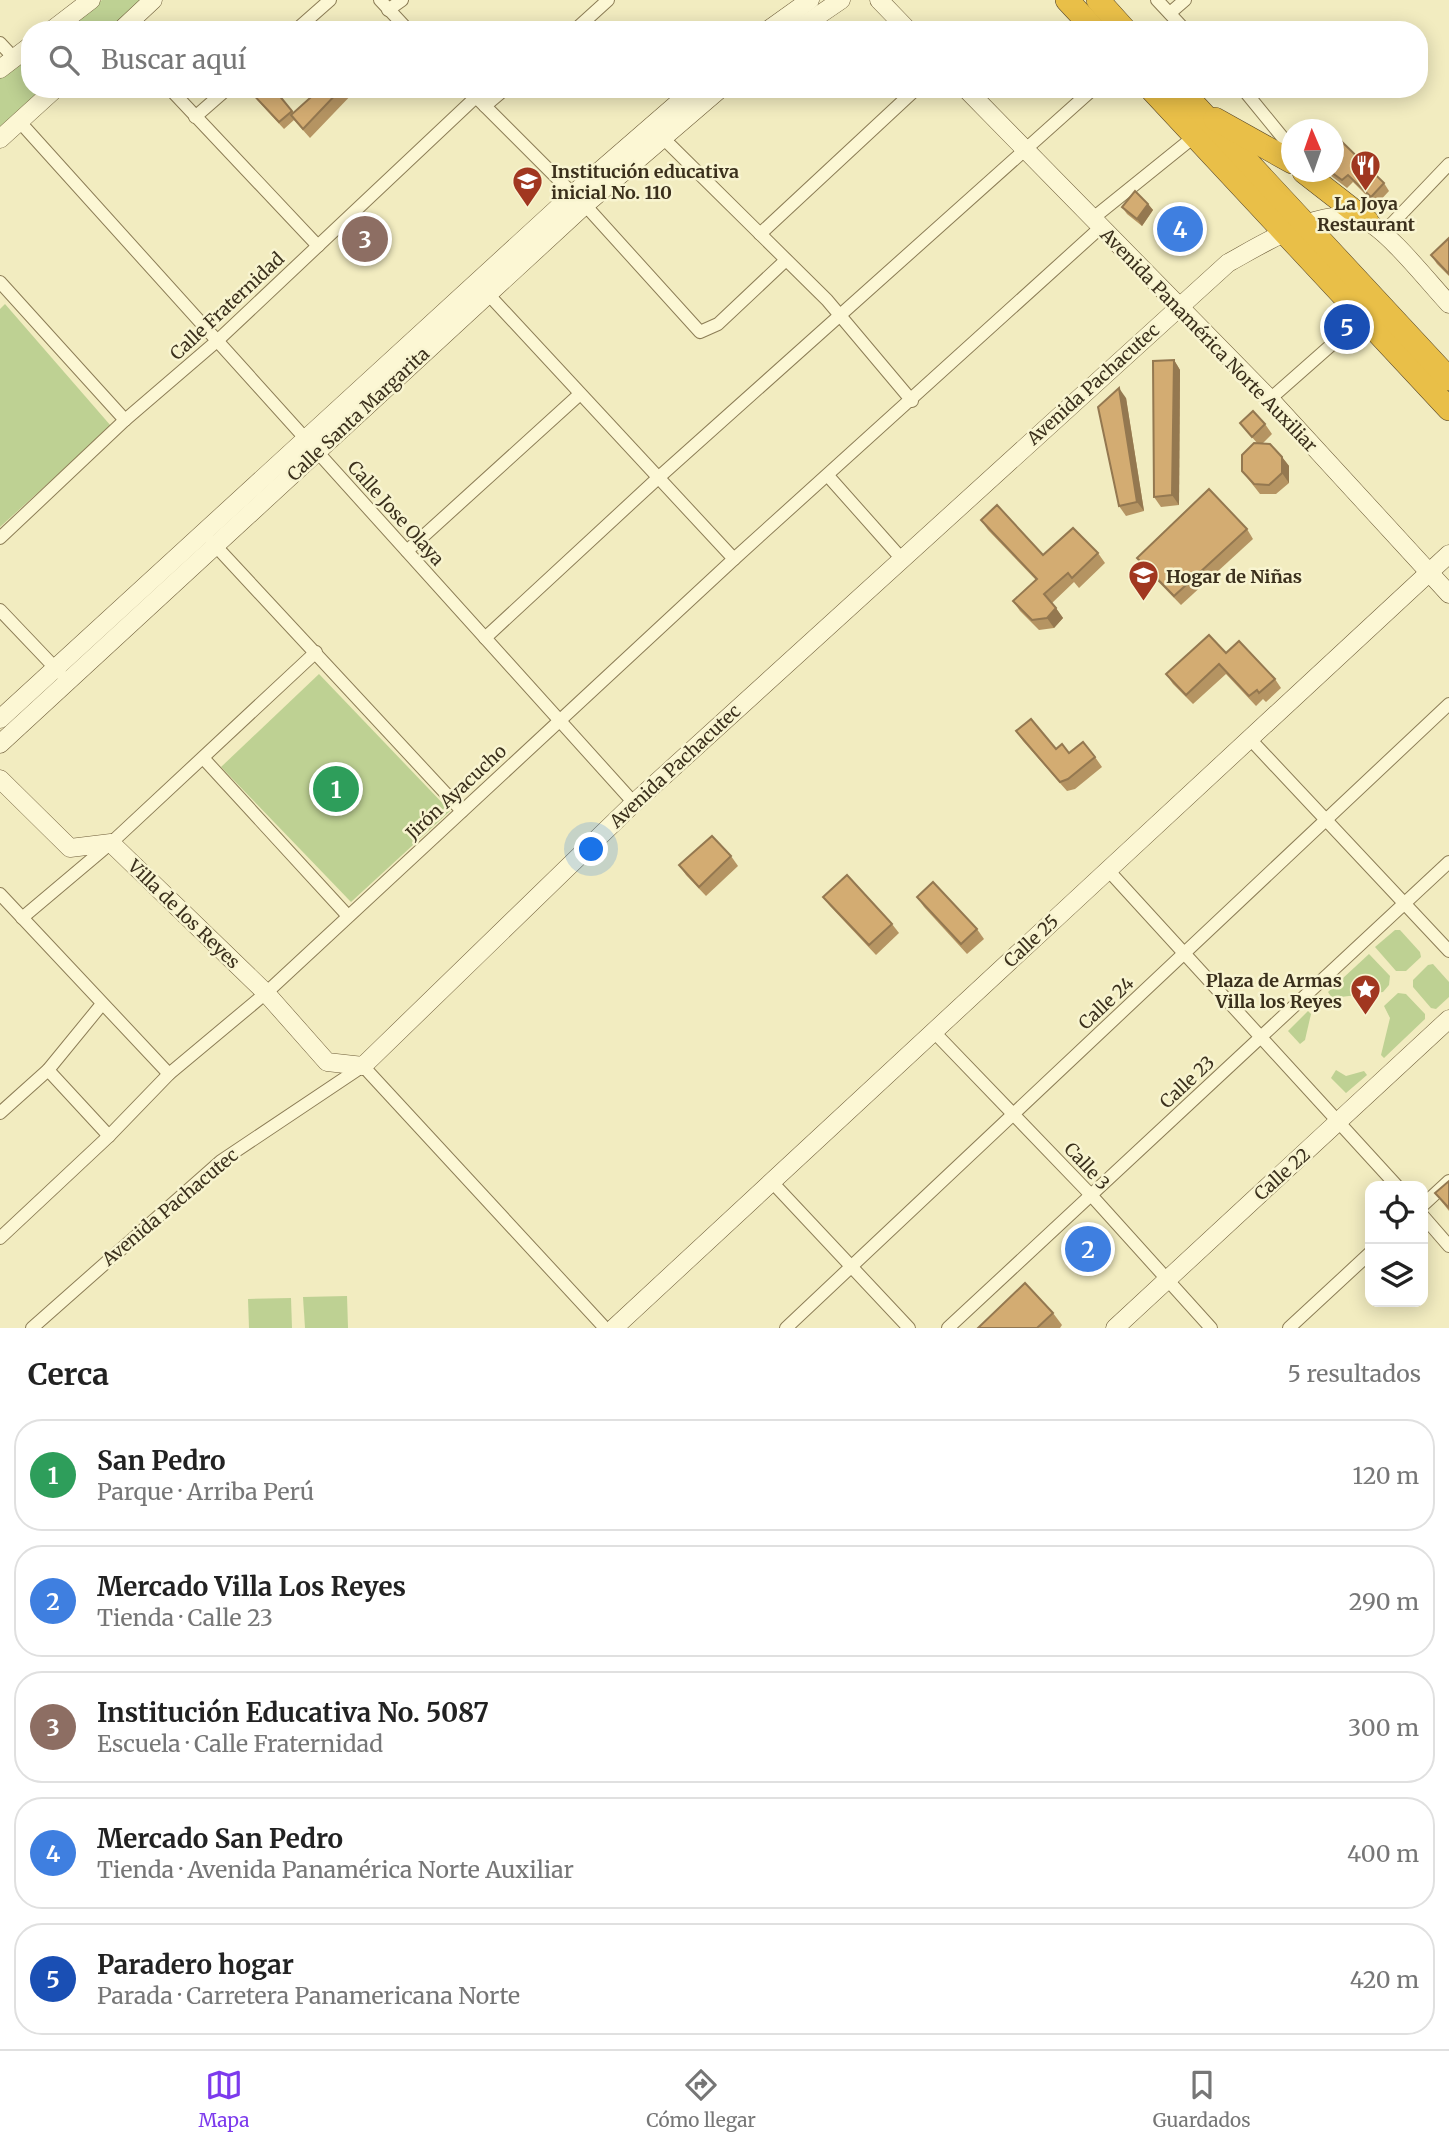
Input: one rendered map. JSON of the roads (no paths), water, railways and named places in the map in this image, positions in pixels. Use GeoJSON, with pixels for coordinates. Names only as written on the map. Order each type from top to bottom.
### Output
{"type":"FeatureCollection","features":[{"type":"Feature","properties":{"kind":"highway"},"geometry":{"type":"LineString","coordinates":[[1067,0],[1087,21]]}},
{"type":"Feature","properties":{"kind":"highway"},"geometry":{"type":"LineString","coordinates":[[1098,0],[1117,21]]}},
{"type":"Feature","properties":{"kind":"highway"},"geometry":{"type":"LineString","coordinates":[[1159,98],[1195,136],[1296,229],[1449,379]]}},
{"type":"Feature","properties":{"kind":"highway"},"geometry":{"type":"LineString","coordinates":[[1188,98],[1449,409]]}},
{"type":"Feature","properties":{"kind":"highway"},"geometry":{"type":"LineString","coordinates":[[1200,111],[1281,156]]}},
{"type":"Feature","properties":{"kind":"highway"},"geometry":{"type":"LineString","coordinates":[[1319,182],[1375,227]]}},
{"type":"Feature","properties":{"kind":"main road"},"geometry":{"type":"LineString","coordinates":[[64,21],[91,0]]}},
{"type":"Feature","properties":{"kind":"main road"},"geometry":{"type":"LineString","coordinates":[[131,21],[153,0]]}},
{"type":"Feature","properties":{"kind":"main road"},"geometry":{"type":"LineString","coordinates":[[781,21],[810,0]]}},
{"type":"Feature","properties":{"kind":"main road"},"geometry":{"type":"LineString","coordinates":[[810,21],[841,0]]}},
{"type":"Feature","properties":{"kind":"main road"},"geometry":{"type":"LineString","coordinates":[[879,0],[899,21]]}},
{"type":"Feature","properties":{"kind":"main road"},"geometry":{"type":"LineString","coordinates":[[0,139],[45,98]]}},
{"type":"Feature","properties":{"kind":"main road","name":"Calle Santa Margarita"},"geometry":{"type":"LineString","coordinates":[[0,719],[62,676],[216,547],[312,446],[579,200],[685,98]]}},
{"type":"Feature","properties":{"kind":"main road","name":"Calle Santa Margarita"},"geometry":{"type":"LineString","coordinates":[[0,744],[62,676],[204,534],[312,446],[488,294],[579,200],[663,138],[710,98]]}},
{"type":"Feature","properties":{"kind":"main road","name":"Avenida Panamérica Norte Auxiliar"},"geometry":{"type":"LineString","coordinates":[[975,98],[1270,399],[1449,594]]}},
{"type":"Feature","properties":{"kind":"main road","name":"Avenida Pachacutec"},"geometry":{"type":"LineString","coordinates":[[363,1066],[634,803],[1228,263],[1296,229],[1335,216],[1375,227]]}},
{"type":"Feature","properties":{"kind":"main road"},"geometry":{"type":"LineString","coordinates":[[1375,227],[1449,304]]}},
{"type":"Feature","properties":{"kind":"main road","name":"Calle 25"},"geometry":{"type":"LineString","coordinates":[[614,1328],[1449,554]]}},
{"type":"Feature","properties":{"kind":"main road"},"geometry":{"type":"LineString","coordinates":[[0,779],[70,848],[111,843]]}},
{"type":"Feature","properties":{"kind":"main road","name":"Villa de los Reyes"},"geometry":{"type":"LineString","coordinates":[[111,843],[266,993],[327,1062],[363,1066]]}},
{"type":"Feature","properties":{"kind":"main road","name":"Calle 22"},"geometry":{"type":"LineString","coordinates":[[1115,1328],[1449,1019]]}},
{"type":"Feature","properties":{"kind":"street"},"geometry":{"type":"LineString","coordinates":[[306,21],[330,0]]}},
{"type":"Feature","properties":{"kind":"street"},"geometry":{"type":"LineString","coordinates":[[399,21],[384,5],[402,0]]}},
{"type":"Feature","properties":{"kind":"street"},"geometry":{"type":"LineString","coordinates":[[585,21],[608,0]]}},
{"type":"Feature","properties":{"kind":"street"},"geometry":{"type":"LineString","coordinates":[[1157,0],[1177,21]]}},
{"type":"Feature","properties":{"kind":"street"},"geometry":{"type":"LineString","coordinates":[[1170,13],[1185,0]]}},
{"type":"Feature","properties":{"kind":"street"},"geometry":{"type":"LineString","coordinates":[[0,43],[7,63]]}},
{"type":"Feature","properties":{"kind":"street"},"geometry":{"type":"LineString","coordinates":[[178,98],[318,246]]}},
{"type":"Feature","properties":{"kind":"street"},"geometry":{"type":"LineString","coordinates":[[195,117],[217,98]]}},
{"type":"Feature","properties":{"kind":"street","name":"Calle Fraternidad"},"geometry":{"type":"LineString","coordinates":[[0,538],[125,420],[217,341],[475,98]]}},
{"type":"Feature","properties":{"kind":"street"},"geometry":{"type":"LineString","coordinates":[[477,98],[579,200],[700,332],[718,324],[786,260]]}},
{"type":"Feature","properties":{"kind":"street"},"geometry":{"type":"LineString","coordinates":[[760,234],[906,98]]}},
{"type":"Feature","properties":{"kind":"street"},"geometry":{"type":"LineString","coordinates":[[485,638],[658,478],[1083,98]]}},
{"type":"Feature","properties":{"kind":"street"},"geometry":{"type":"LineString","coordinates":[[1250,98],[1281,136]]}},
{"type":"Feature","properties":{"kind":"street","name":"Calle Jose Olaya"},"geometry":{"type":"LineString","coordinates":[[19,121],[634,803]]}},
{"type":"Feature","properties":{"kind":"street","name":"Jirón Ayacucho"},"geometry":{"type":"LineString","coordinates":[[0,1238],[109,1136],[169,1074],[266,993],[734,559],[912,401],[1096,223],[1195,136]]}},
{"type":"Feature","properties":{"kind":"street"},"geometry":{"type":"LineString","coordinates":[[663,138],[839,315],[912,401]]}},
{"type":"Feature","properties":{"kind":"street"},"geometry":{"type":"LineString","coordinates":[[1375,227],[1449,164]]}},
{"type":"Feature","properties":{"kind":"street"},"geometry":{"type":"LineString","coordinates":[[1,286],[125,420]]}},
{"type":"Feature","properties":{"kind":"street"},"geometry":{"type":"LineString","coordinates":[[488,294],[734,559]]}},
{"type":"Feature","properties":{"kind":"street"},"geometry":{"type":"LineString","coordinates":[[1270,399],[1346,332]]}},
{"type":"Feature","properties":{"kind":"street"},"geometry":{"type":"LineString","coordinates":[[407,551],[580,394]]}},
{"type":"Feature","properties":{"kind":"street"},"geometry":{"type":"LineString","coordinates":[[829,477],[901,558]]}},
{"type":"Feature","properties":{"kind":"street"},"geometry":{"type":"LineString","coordinates":[[204,534],[462,811]]}},
{"type":"Feature","properties":{"kind":"street"},"geometry":{"type":"LineString","coordinates":[[0,610],[62,676]]}},
{"type":"Feature","properties":{"kind":"street"},"geometry":{"type":"LineString","coordinates":[[22,918],[204,759],[316,652]]}},
{"type":"Feature","properties":{"kind":"street","name":"Calle 24"},"geometry":{"type":"LineString","coordinates":[[786,1328],[1449,704]]}},
{"type":"Feature","properties":{"kind":"street"},"geometry":{"type":"LineString","coordinates":[[1250,739],[1449,951]]}},
{"type":"Feature","properties":{"kind":"street"},"geometry":{"type":"LineString","coordinates":[[204,759],[348,916]]}},
{"type":"Feature","properties":{"kind":"street","name":"Calle 23"},"geometry":{"type":"LineString","coordinates":[[948,1328],[1449,862]]}},
{"type":"Feature","properties":{"kind":"street"},"geometry":{"type":"LineString","coordinates":[[1108,870],[1392,1181]]}},
{"type":"Feature","properties":{"kind":"street"},"geometry":{"type":"LineString","coordinates":[[0,894],[169,1074]]}},
{"type":"Feature","properties":{"kind":"street"},"geometry":{"type":"LineString","coordinates":[[0,1113],[48,1070],[102,1004]]}},
{"type":"Feature","properties":{"kind":"street","name":"Calle 3"},"geometry":{"type":"LineString","coordinates":[[934,1032],[1091,1195],[1211,1328]]}},
{"type":"Feature","properties":{"kind":"street"},"geometry":{"type":"LineString","coordinates":[[363,1066],[605,1328]]}},
{"type":"Feature","properties":{"kind":"street","name":"Avenida Pachacutec"},"geometry":{"type":"LineString","coordinates":[[32,1328],[221,1161],[363,1066]]}},
{"type":"Feature","properties":{"kind":"street"},"geometry":{"type":"LineString","coordinates":[[48,1070],[109,1136]]}},
{"type":"Feature","properties":{"kind":"street"},"geometry":{"type":"LineString","coordinates":[[771,1181],[909,1328]]}},
{"type":"Feature","properties":{"kind":"street"},"geometry":{"type":"LineString","coordinates":[[1428,1200],[1449,1181]]}},
{"type":"Feature","properties":{"kind":"street"},"geometry":{"type":"LineString","coordinates":[[1428,1222],[1449,1246]]}},
{"type":"Feature","properties":{"kind":"street"},"geometry":{"type":"LineString","coordinates":[[1289,1328],[1365,1258]]}},
{"type":"Feature","properties":{"kind":"place","name":"La Joya Restaurant"},"geometry":{"type":"Point","coordinates":[1366,192]}},
{"type":"Feature","properties":{"kind":"place","name":"Institución educativa inicial No. 110"},"geometry":{"type":"Point","coordinates":[528,208]}},
{"type":"Feature","properties":{"kind":"place","name":"Mercado San Pedro"},"geometry":{"type":"Point","coordinates":[1180,229]}},
{"type":"Feature","properties":{"kind":"place","name":"Institución Educativa No. 5087"},"geometry":{"type":"Point","coordinates":[365,239]}},
{"type":"Feature","properties":{"kind":"place","name":"Paradero hogar"},"geometry":{"type":"Point","coordinates":[1347,327]}},
{"type":"Feature","properties":{"kind":"place","name":"Hogar de Niñas"},"geometry":{"type":"Point","coordinates":[1143,603]}},
{"type":"Feature","properties":{"kind":"place","name":"San Pedro"},"geometry":{"type":"Point","coordinates":[336,789]}},
{"type":"Feature","properties":{"kind":"place","name":"Plaza de Armas Villa los Reyes"},"geometry":{"type":"Point","coordinates":[1365,1017]}},
{"type":"Feature","properties":{"kind":"place","name":"Mercado Villa Los Reyes"},"geometry":{"type":"Point","coordinates":[1088,1249]}}]}
